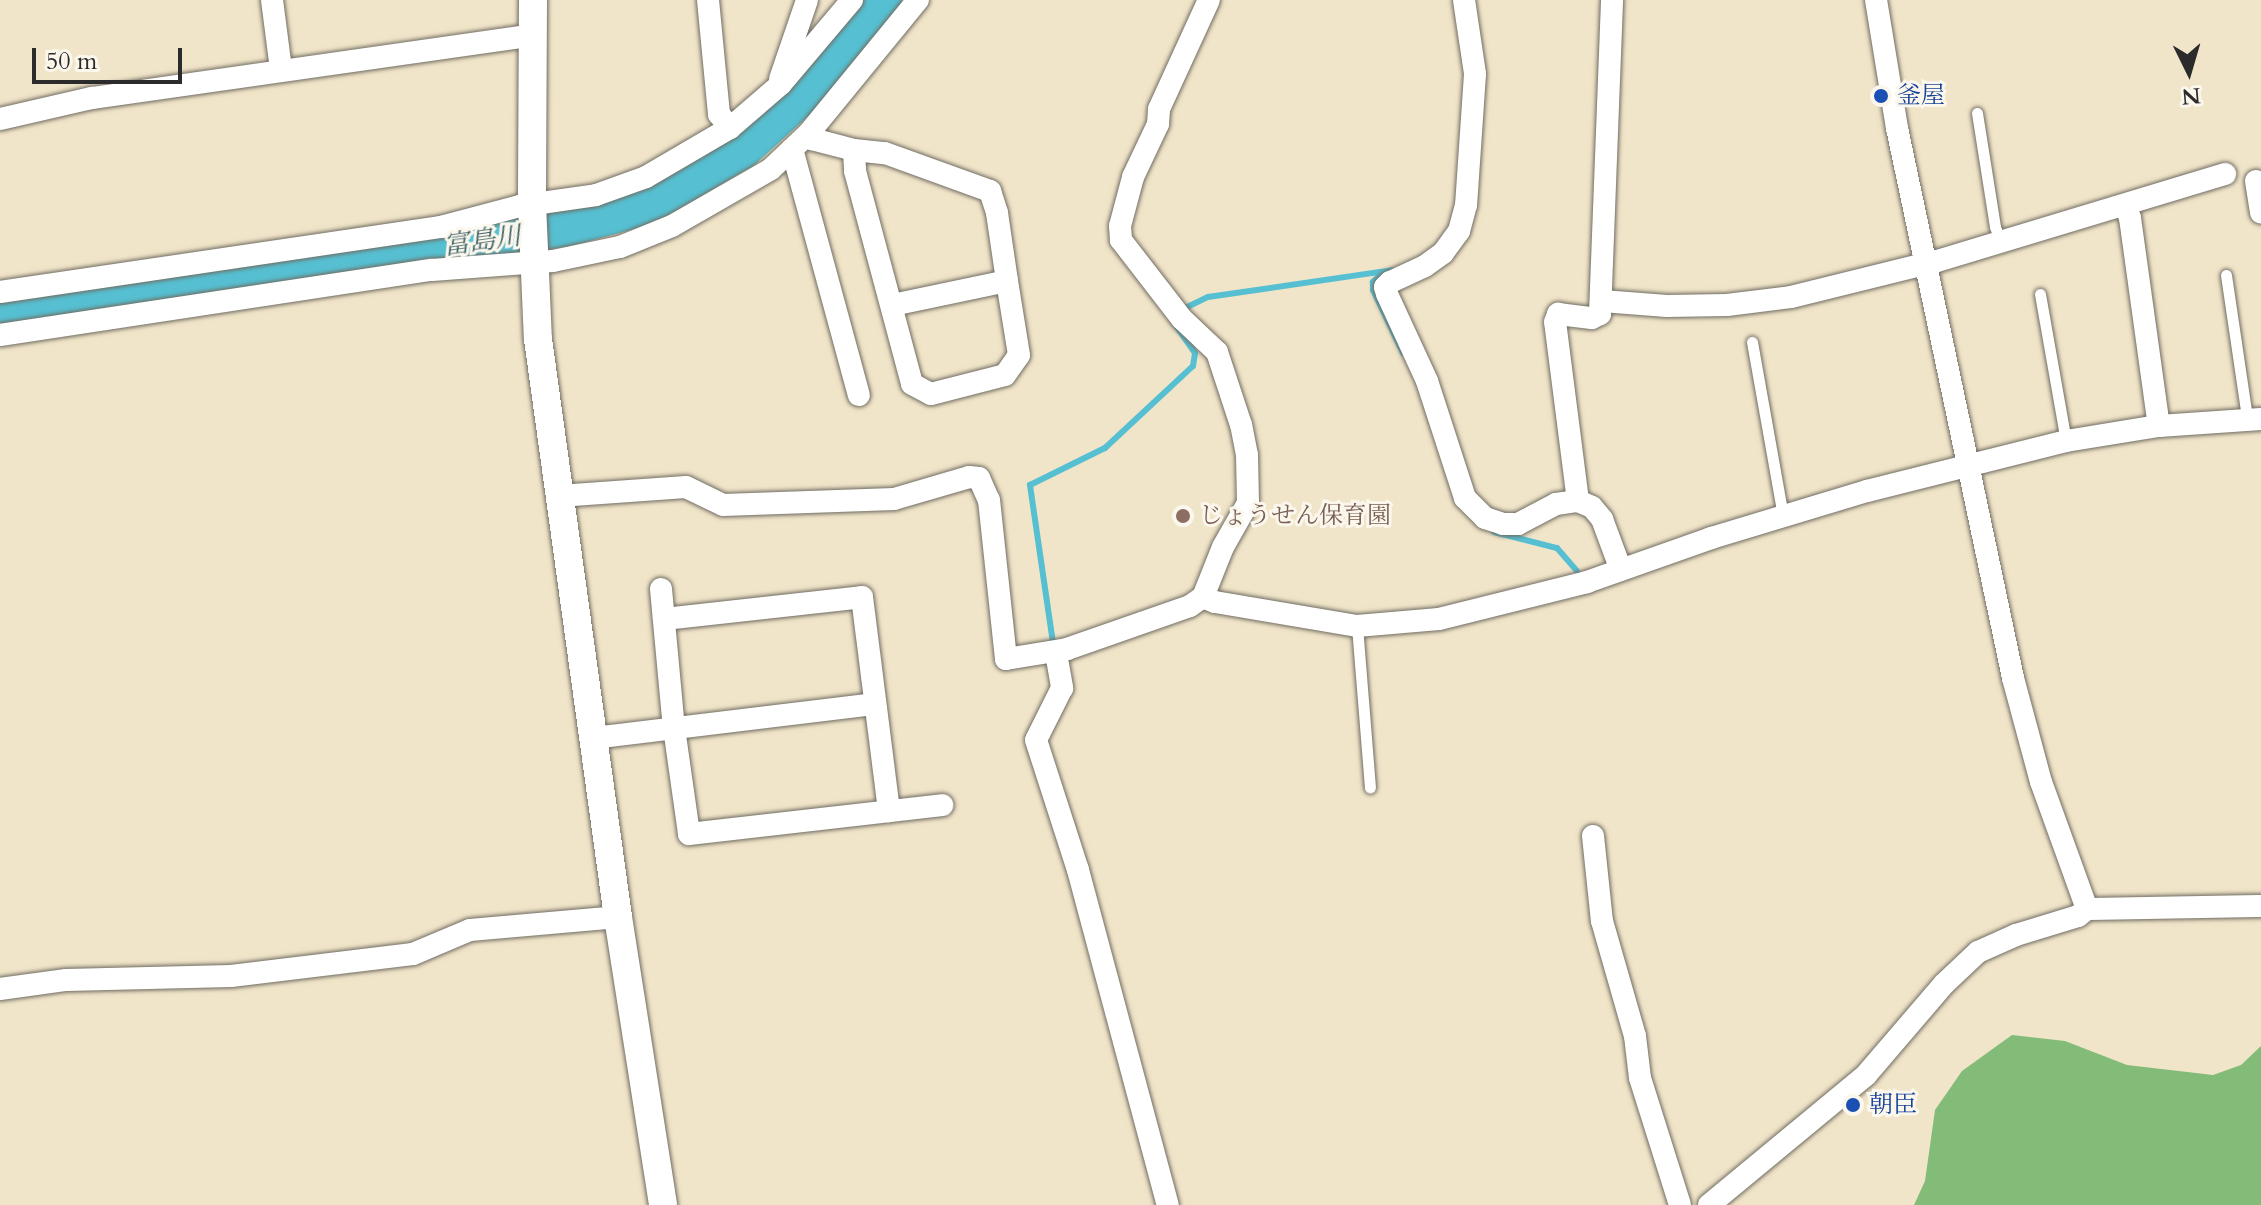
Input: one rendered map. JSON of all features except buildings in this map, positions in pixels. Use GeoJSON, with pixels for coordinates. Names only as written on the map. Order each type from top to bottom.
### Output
{"type":"FeatureCollection","features":[{"type":"Feature","properties":{"kind":"street"},"geometry":{"type":"LineString","coordinates":[[272,0],[281,69]]}},
{"type":"Feature","properties":{"kind":"street"},"geometry":{"type":"LineString","coordinates":[[533,0],[532,209],[538,339],[618,917],[663,1205]]}},
{"type":"Feature","properties":{"kind":"street"},"geometry":{"type":"LineString","coordinates":[[708,0],[719,114],[730,128]]}},
{"type":"Feature","properties":{"kind":"street"},"geometry":{"type":"LineString","coordinates":[[781,84],[780,77],[807,0]]}},
{"type":"Feature","properties":{"kind":"street"},"geometry":{"type":"LineString","coordinates":[[0,292],[441,227],[596,195],[646,177],[695,152],[730,128],[781,84],[852,0]]}},
{"type":"Feature","properties":{"kind":"street"},"geometry":{"type":"LineString","coordinates":[[0,335],[432,270],[620,247],[672,226],[771,169],[809,133],[918,0]]}},
{"type":"Feature","properties":{"kind":"street"},"geometry":{"type":"LineString","coordinates":[[559,496],[686,487],[723,505],[894,499],[969,477],[979,478],[989,500],[1006,659],[1056,653],[1190,606],[1203,597],[1223,547],[1248,503],[1247,455],[1217,352],[1177,310],[1121,240],[1120,226],[1133,177],[1158,124],[1159,109],[1209,0]]}},
{"type":"Feature","properties":{"kind":"street"},"geometry":{"type":"LineString","coordinates":[[1464,0],[1475,74],[1466,205],[1459,231],[1443,253],[1385,287],[1427,381],[1465,498],[1485,518],[1503,524],[1518,524],[1556,504],[1578,501],[1592,507],[1602,519],[1621,570]]}},
{"type":"Feature","properties":{"kind":"street"},"geometry":{"type":"LineString","coordinates":[[1578,501],[1555,322],[1558,314],[1592,318],[1600,314],[1612,0]]}},
{"type":"Feature","properties":{"kind":"street"},"geometry":{"type":"LineString","coordinates":[[1876,0],[1966,467],[2026,730],[2045,795],[2087,909]]}},
{"type":"Feature","properties":{"kind":"street"},"geometry":{"type":"LineString","coordinates":[[0,119],[92,98],[533,35]]}},
{"type":"Feature","properties":{"kind":"street"},"geometry":{"type":"LineString","coordinates":[[809,133],[812,139],[854,150],[885,153],[990,191],[997,213],[1019,355],[1005,375],[931,394],[912,384],[855,171],[854,150]]}},
{"type":"Feature","properties":{"kind":"street"},"geometry":{"type":"LineString","coordinates":[[792,149],[859,395]]}},
{"type":"Feature","properties":{"kind":"street"},"geometry":{"type":"LineString","coordinates":[[1602,301],[1667,306],[1743,303],[1791,297],[1925,264],[2225,174]]}},
{"type":"Feature","properties":{"kind":"street"},"geometry":{"type":"LineString","coordinates":[[2256,181],[2261,213]]}},
{"type":"Feature","properties":{"kind":"street"},"geometry":{"type":"LineString","coordinates":[[2125,205],[2130,218],[2159,426]]}},
{"type":"Feature","properties":{"kind":"street"},"geometry":{"type":"LineString","coordinates":[[892,305],[1007,281]]}},
{"type":"Feature","properties":{"kind":"street"},"geometry":{"type":"LineString","coordinates":[[1203,597],[1215,602],[1357,626],[1439,619],[1587,582],[1783,516],[2066,441],[2159,426],[2254,418]]}},
{"type":"Feature","properties":{"kind":"street"},"geometry":{"type":"LineString","coordinates":[[661,589],[674,728],[689,834],[942,805]]}},
{"type":"Feature","properties":{"kind":"street"},"geometry":{"type":"LineString","coordinates":[[664,619],[862,597],[889,811]]}},
{"type":"Feature","properties":{"kind":"street"},"geometry":{"type":"LineString","coordinates":[[1056,653],[1062,688],[1036,740],[1078,870],[1168,1205]]}},
{"type":"Feature","properties":{"kind":"street"},"geometry":{"type":"LineString","coordinates":[[593,738],[875,704]]}},
{"type":"Feature","properties":{"kind":"street"},"geometry":{"type":"LineString","coordinates":[[1593,836],[1602,921],[1635,1036],[1640,1078],[1680,1205]]}},
{"type":"Feature","properties":{"kind":"street"},"geometry":{"type":"LineString","coordinates":[[1709,1205],[1866,1075],[1944,984],[1978,952],[2016,935],[2078,916],[2087,909],[2261,906]]}},
{"type":"Feature","properties":{"kind":"street"},"geometry":{"type":"LineString","coordinates":[[0,989],[66,980],[231,976],[413,954],[470,930],[618,917]]}},
{"type":"Feature","properties":{"kind":"lane"},"geometry":{"type":"LineString","coordinates":[[1977,113],[1995,227],[2002,242]]}},
{"type":"Feature","properties":{"kind":"lane"},"geometry":{"type":"LineString","coordinates":[[2226,275],[2254,418]]}},
{"type":"Feature","properties":{"kind":"lane"},"geometry":{"type":"LineString","coordinates":[[2040,294],[2066,441]]}},
{"type":"Feature","properties":{"kind":"lane"},"geometry":{"type":"LineString","coordinates":[[1752,342],[1783,516]]}},
{"type":"Feature","properties":{"kind":"lane"},"geometry":{"type":"LineString","coordinates":[[1357,626],[1370,787]]}},
{"type":"Feature","properties":{"kind":"green space"},"geometry":{"type":"Polygon","coordinates":[[[2012,1035],[2065,1041],[2127,1065],[2213,1075],[2241,1065],[2261,1046],[2261,1205],[1914,1205],[1925,1181],[1935,1110],[1962,1071],[2012,1035]]]}},
{"type":"Feature","properties":{"kind":"waterway","name":"富島川"},"geometry":{"type":"LineString","coordinates":[[0,312],[564,229],[647,207],[743,151],[797,102],[884,0]]}},
{"type":"Feature","properties":{"kind":"waterway"},"geometry":{"type":"LineString","coordinates":[[1181,310],[1208,297],[1392,270]]}},
{"type":"Feature","properties":{"kind":"waterway"},"geometry":{"type":"LineString","coordinates":[[1384,272],[1373,282],[1373,290],[1403,353]]}},
{"type":"Feature","properties":{"kind":"waterway"},"geometry":{"type":"LineString","coordinates":[[1053,643],[1030,485],[1105,448],[1193,366],[1195,353],[1173,321]]}},
{"type":"Feature","properties":{"kind":"waterway"},"geometry":{"type":"LineString","coordinates":[[1494,532],[1557,548],[1577,571]]}},
{"type":"Feature","properties":{"kind":"place","name":"釜屋"},"geometry":{"type":"Point","coordinates":[1881,96]}},
{"type":"Feature","properties":{"kind":"place","name":"じょうせん保育園"},"geometry":{"type":"Point","coordinates":[1183,516]}},
{"type":"Feature","properties":{"kind":"place","name":"朝臣"},"geometry":{"type":"Point","coordinates":[1853,1105]}}]}
